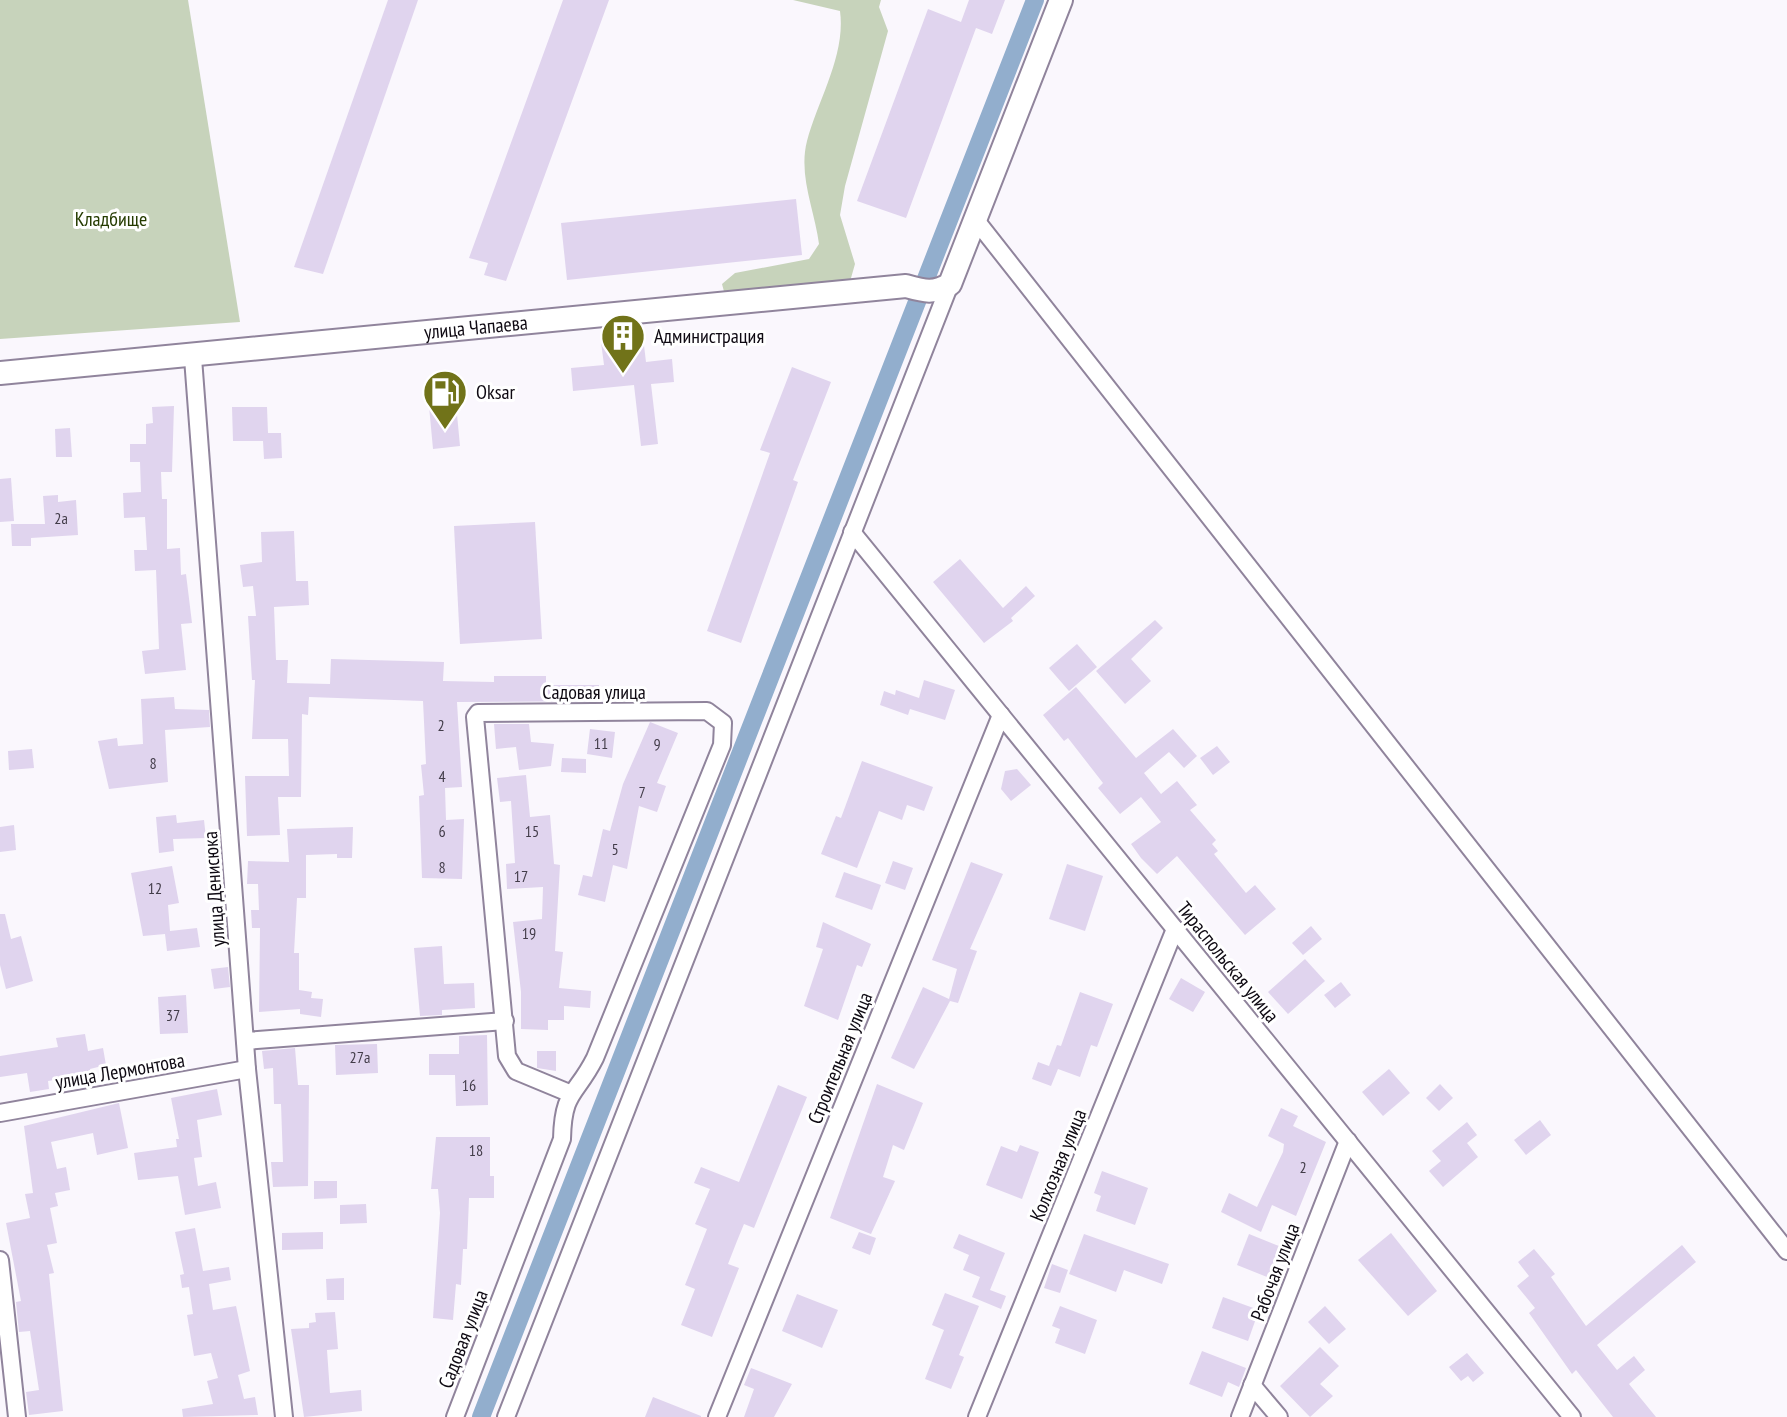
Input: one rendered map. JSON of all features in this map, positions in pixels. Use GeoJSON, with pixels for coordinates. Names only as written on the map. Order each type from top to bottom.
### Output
{"type":"FeatureCollection","features":[{"type":"Feature","properties":{"kind":"street"},"geometry":{"type":"LineString","coordinates":[[506,1417],[852,532],[940,288],[975,219],[1061,0]]}},
{"type":"Feature","properties":{"kind":"street"},"geometry":{"type":"LineString","coordinates":[[975,219],[1787,1251]]}},
{"type":"Feature","properties":{"kind":"street","name":"улица Чапаева"},"geometry":{"type":"LineString","coordinates":[[0,373],[193,358],[906,286],[940,288]]}},
{"type":"Feature","properties":{"kind":"street","name":"улица Денисюка"},"geometry":{"type":"LineString","coordinates":[[193,358],[247,1069],[284,1417]]}},
{"type":"Feature","properties":{"kind":"street","name":"Тираспольская улица"},"geometry":{"type":"LineString","coordinates":[[852,532],[1572,1417]]}},
{"type":"Feature","properties":{"kind":"street","name":"Садовая улица"},"geometry":{"type":"LineString","coordinates":[[455,1417],[562,1139],[562,1114],[569,1093],[586,1076],[595,1058],[722,745],[725,732],[717,715],[707,711],[478,713],[474,722],[507,1056],[516,1071],[569,1093]]}},
{"type":"Feature","properties":{"kind":"street","name":"Строительная улица"},"geometry":{"type":"LineString","coordinates":[[717,1417],[1001,715]]}},
{"type":"Feature","properties":{"kind":"street","name":"Колхозная улица"},"geometry":{"type":"LineString","coordinates":[[977,1417],[1175,929]]}},
{"type":"Feature","properties":{"kind":"street"},"geometry":{"type":"LineString","coordinates":[[245,1041],[505,1021]]}},
{"type":"Feature","properties":{"kind":"street","name":"улица Лермонтова"},"geometry":{"type":"LineString","coordinates":[[0,1113],[247,1069]]}},
{"type":"Feature","properties":{"kind":"street","name":"Рабочая улица"},"geometry":{"type":"LineString","coordinates":[[1240,1417],[1348,1141]]}},
{"type":"Feature","properties":{"kind":"street"},"geometry":{"type":"LineString","coordinates":[[0,1260],[17,1417]]}},
{"type":"Feature","properties":{"kind":"street"},"geometry":{"type":"LineString","coordinates":[[1252,1385],[1279,1417]]}},
{"type":"Feature","properties":{"kind":"green space","name":"Кладбище"},"geometry":{"type":"Polygon","coordinates":[[[0,0],[188,0],[240,322],[0,339],[0,0]]]}},
{"type":"Feature","properties":{"kind":"green space"},"geometry":{"type":"Polygon","coordinates":[[[793,0],[881,0],[879,7],[888,31],[845,186],[840,215],[855,264],[849,285],[726,299],[722,284],[735,273],[809,259],[819,244],[806,180],[805,154],[835,61],[841,28],[840,11],[793,0]]]}},
{"type":"Feature","properties":{"kind":"building"},"geometry":{"type":"Polygon","coordinates":[[[388,0],[418,0],[323,274],[294,267],[388,0]]]}},
{"type":"Feature","properties":{"kind":"building"},"geometry":{"type":"Polygon","coordinates":[[[563,0],[609,0],[506,281],[484,275],[488,263],[469,258],[563,0]]]}},
{"type":"Feature","properties":{"kind":"building"},"geometry":{"type":"Polygon","coordinates":[[[969,0],[1005,0],[992,34],[976,28],[906,218],[857,201],[928,9],[961,22],[969,0]]]}},
{"type":"Feature","properties":{"kind":"building"},"geometry":{"type":"Polygon","coordinates":[[[796,199],[802,255],[567,280],[561,223],[796,199]]]}},
{"type":"Feature","properties":{"kind":"building"},"geometry":{"type":"Polygon","coordinates":[[[643,337],[646,362],[672,359],[674,382],[651,384],[658,444],[641,446],[634,385],[573,391],[571,368],[604,365],[601,342],[643,337]]]}},
{"type":"Feature","properties":{"kind":"building"},"geometry":{"type":"Polygon","coordinates":[[[792,367],[831,382],[793,480],[798,482],[741,643],[707,631],[770,453],[760,450],[792,367]]]}},
{"type":"Feature","properties":{"kind":"building"},"geometry":{"type":"Polygon","coordinates":[[[454,383],[460,446],[433,449],[427,385],[454,383]]]}},
{"type":"Feature","properties":{"kind":"building"},"geometry":{"type":"Polygon","coordinates":[[[174,406],[172,472],[161,472],[162,499],[167,499],[167,549],[180,548],[181,575],[186,574],[192,623],[181,624],[186,670],[145,674],[142,651],[159,649],[156,570],[135,571],[134,550],[147,550],[145,517],[124,518],[123,493],[141,492],[140,462],[130,462],[130,444],[146,444],[146,424],[153,423],[152,407],[174,406]]]}},
{"type":"Feature","properties":{"kind":"building"},"geometry":{"type":"Polygon","coordinates":[[[232,407],[267,407],[268,433],[281,433],[282,458],[264,459],[263,441],[233,441],[232,407]]]}},
{"type":"Feature","properties":{"kind":"building"},"geometry":{"type":"Polygon","coordinates":[[[70,428],[72,457],[56,457],[55,429],[70,428]]]}},
{"type":"Feature","properties":{"kind":"building"},"geometry":{"type":"Polygon","coordinates":[[[11,478],[14,521],[0,522],[0,479],[11,478]]]}},
{"type":"Feature","properties":{"kind":"building"},"geometry":{"type":"Polygon","coordinates":[[[58,495],[58,502],[76,500],[78,535],[31,538],[31,546],[12,546],[11,524],[45,524],[43,496],[58,495]]]}},
{"type":"Feature","properties":{"kind":"building"},"geometry":{"type":"Polygon","coordinates":[[[535,522],[542,639],[460,644],[454,526],[535,522]]]}},
{"type":"Feature","properties":{"kind":"building"},"geometry":{"type":"Polygon","coordinates":[[[294,531],[296,581],[308,581],[309,605],[274,607],[276,660],[288,660],[287,683],[330,684],[331,659],[444,662],[443,681],[494,682],[494,676],[546,676],[546,685],[599,685],[599,701],[457,702],[462,787],[445,788],[446,820],[464,819],[462,879],[422,878],[419,796],[424,795],[421,765],[426,764],[423,701],[309,697],[308,715],[302,714],[301,797],[278,797],[280,835],[247,836],[245,776],[289,776],[288,739],[252,739],[255,680],[252,680],[248,616],[256,616],[253,586],[243,587],[240,565],[262,562],[261,532],[294,531]]]}},
{"type":"Feature","properties":{"kind":"building"},"geometry":{"type":"Polygon","coordinates":[[[960,559],[1003,608],[1026,586],[1035,596],[1011,618],[1013,621],[984,643],[933,582],[960,559]]]}},
{"type":"Feature","properties":{"kind":"building"},"geometry":{"type":"Polygon","coordinates":[[[1155,620],[1163,628],[1131,659],[1151,681],[1125,704],[1096,671],[1155,620]]]}},
{"type":"Feature","properties":{"kind":"building"},"geometry":{"type":"Polygon","coordinates":[[[1077,644],[1097,667],[1069,691],[1049,668],[1077,644]]]}},
{"type":"Feature","properties":{"kind":"building"},"geometry":{"type":"Polygon","coordinates":[[[924,680],[955,690],[945,720],[910,709],[908,715],[880,705],[884,691],[895,695],[896,690],[919,698],[924,680]]]}},
{"type":"Feature","properties":{"kind":"building"},"geometry":{"type":"Polygon","coordinates":[[[1076,687],[1136,758],[1173,729],[1197,756],[1184,768],[1169,752],[1144,773],[1161,794],[1177,781],[1197,805],[1190,810],[1216,840],[1212,844],[1218,851],[1214,854],[1246,893],[1255,885],[1276,909],[1245,935],[1177,856],[1157,874],[1141,858],[1131,844],[1161,822],[1141,797],[1120,814],[1098,788],[1103,783],[1068,738],[1064,741],[1043,715],[1076,687]]]}},
{"type":"Feature","properties":{"kind":"building"},"geometry":{"type":"Polygon","coordinates":[[[174,697],[175,709],[209,710],[210,727],[165,730],[168,782],[109,789],[98,741],[117,738],[118,746],[143,744],[141,699],[174,697]]]}},
{"type":"Feature","properties":{"kind":"building"},"geometry":{"type":"Polygon","coordinates":[[[650,722],[678,733],[657,783],[666,786],[657,812],[639,806],[627,869],[613,865],[605,902],[578,895],[583,875],[592,877],[603,829],[610,831],[623,784],[650,722]]]}},
{"type":"Feature","properties":{"kind":"building"},"geometry":{"type":"Polygon","coordinates":[[[494,724],[529,724],[531,742],[554,744],[551,766],[519,770],[516,747],[496,749],[494,724]]]}},
{"type":"Feature","properties":{"kind":"building"},"geometry":{"type":"Polygon","coordinates":[[[590,729],[615,732],[612,758],[587,754],[590,729]]]}},
{"type":"Feature","properties":{"kind":"building"},"geometry":{"type":"Polygon","coordinates":[[[1217,746],[1230,762],[1213,775],[1200,758],[1217,746]]]}},
{"type":"Feature","properties":{"kind":"building"},"geometry":{"type":"Polygon","coordinates":[[[32,749],[34,768],[9,770],[8,751],[32,749]]]}},
{"type":"Feature","properties":{"kind":"building"},"geometry":{"type":"Polygon","coordinates":[[[562,758],[586,759],[586,773],[561,772],[562,758]]]}},
{"type":"Feature","properties":{"kind":"building"},"geometry":{"type":"Polygon","coordinates":[[[862,761],[933,787],[924,811],[907,805],[902,820],[879,811],[857,868],[821,854],[836,816],[841,818],[862,761]]]}},
{"type":"Feature","properties":{"kind":"building"},"geometry":{"type":"Polygon","coordinates":[[[1017,769],[1031,785],[1011,801],[1001,789],[1005,771],[1017,769]]]}},
{"type":"Feature","properties":{"kind":"building"},"geometry":{"type":"Polygon","coordinates":[[[526,775],[530,817],[550,815],[554,864],[560,865],[555,951],[563,952],[559,988],[591,991],[590,1008],[564,1006],[564,1020],[548,1020],[548,1030],[521,1029],[521,992],[513,922],[542,919],[543,887],[507,889],[506,864],[515,863],[511,801],[500,802],[497,778],[526,775]]]}},
{"type":"Feature","properties":{"kind":"building"},"geometry":{"type":"Polygon","coordinates":[[[176,815],[177,823],[204,820],[206,838],[173,839],[174,851],[159,853],[156,817],[176,815]]]}},
{"type":"Feature","properties":{"kind":"building"},"geometry":{"type":"Polygon","coordinates":[[[14,825],[16,850],[0,852],[0,827],[14,825]]]}},
{"type":"Feature","properties":{"kind":"building"},"geometry":{"type":"Polygon","coordinates":[[[353,827],[352,858],[337,858],[337,854],[306,855],[306,898],[297,898],[294,953],[299,953],[299,990],[312,992],[311,998],[323,999],[321,1017],[300,1014],[300,1009],[259,1012],[260,928],[252,928],[251,910],[259,910],[258,884],[247,884],[248,861],[289,862],[287,829],[353,827]]]}},
{"type":"Feature","properties":{"kind":"building"},"geometry":{"type":"Polygon","coordinates":[[[893,861],[913,868],[905,890],[885,883],[893,861]]]}},
{"type":"Feature","properties":{"kind":"building"},"geometry":{"type":"Polygon","coordinates":[[[971,862],[1003,874],[970,949],[977,951],[958,1003],[950,1001],[914,1069],[891,1058],[923,987],[949,999],[957,969],[932,960],[971,862]]]}},
{"type":"Feature","properties":{"kind":"building"},"geometry":{"type":"Polygon","coordinates":[[[1067,864],[1103,876],[1085,931],[1049,919],[1067,864]]]}},
{"type":"Feature","properties":{"kind":"building"},"geometry":{"type":"Polygon","coordinates":[[[172,866],[179,903],[168,905],[170,931],[197,928],[200,947],[167,951],[165,934],[143,936],[131,873],[172,866]]]}},
{"type":"Feature","properties":{"kind":"building"},"geometry":{"type":"Polygon","coordinates":[[[844,872],[881,885],[872,910],[835,897],[844,872]]]}},
{"type":"Feature","properties":{"kind":"building"},"geometry":{"type":"Polygon","coordinates":[[[0,914],[5,914],[11,939],[21,936],[33,981],[6,989],[0,965],[0,914]]]}},
{"type":"Feature","properties":{"kind":"building"},"geometry":{"type":"Polygon","coordinates":[[[823,922],[871,944],[862,967],[857,965],[838,1020],[804,1006],[823,949],[816,947],[823,922]]]}},
{"type":"Feature","properties":{"kind":"building"},"geometry":{"type":"Polygon","coordinates":[[[1311,926],[1322,939],[1303,955],[1292,943],[1311,926]]]}},
{"type":"Feature","properties":{"kind":"building"},"geometry":{"type":"Polygon","coordinates":[[[442,946],[444,984],[474,983],[475,1008],[442,1010],[442,1015],[420,1016],[414,948],[442,946]]]}},
{"type":"Feature","properties":{"kind":"building"},"geometry":{"type":"Polygon","coordinates":[[[1305,959],[1325,981],[1288,1014],[1268,992],[1305,959]]]}},
{"type":"Feature","properties":{"kind":"building"},"geometry":{"type":"Polygon","coordinates":[[[228,967],[230,987],[214,989],[211,969],[228,967]]]}},
{"type":"Feature","properties":{"kind":"building"},"geometry":{"type":"Polygon","coordinates":[[[1181,978],[1205,992],[1193,1012],[1169,999],[1181,978]]]}},
{"type":"Feature","properties":{"kind":"building"},"geometry":{"type":"Polygon","coordinates":[[[1341,982],[1351,995],[1335,1008],[1324,995],[1341,982]]]}},
{"type":"Feature","properties":{"kind":"building"},"geometry":{"type":"Polygon","coordinates":[[[1080,992],[1113,1004],[1097,1047],[1091,1045],[1080,1077],[1058,1069],[1051,1086],[1032,1079],[1038,1062],[1049,1066],[1057,1045],[1061,1046],[1080,992]]]}},
{"type":"Feature","properties":{"kind":"building"},"geometry":{"type":"Polygon","coordinates":[[[186,995],[188,1033],[160,1034],[158,997],[186,995]]]}},
{"type":"Feature","properties":{"kind":"building"},"geometry":{"type":"Polygon","coordinates":[[[85,1034],[88,1051],[103,1048],[106,1065],[90,1069],[91,1074],[48,1081],[49,1089],[30,1092],[27,1073],[0,1077],[0,1056],[58,1047],[56,1038],[85,1034]]]}},
{"type":"Feature","properties":{"kind":"building"},"geometry":{"type":"Polygon","coordinates":[[[487,1035],[488,1105],[456,1106],[455,1075],[429,1075],[429,1054],[459,1054],[459,1036],[487,1035]]]}},
{"type":"Feature","properties":{"kind":"building"},"geometry":{"type":"Polygon","coordinates":[[[377,1044],[378,1073],[336,1075],[335,1045],[377,1044]]]}},
{"type":"Feature","properties":{"kind":"building"},"geometry":{"type":"Polygon","coordinates":[[[295,1048],[298,1085],[309,1085],[308,1186],[273,1187],[271,1162],[283,1162],[281,1104],[274,1104],[273,1068],[264,1069],[262,1051],[295,1048]]]}},
{"type":"Feature","properties":{"kind":"building"},"geometry":{"type":"Polygon","coordinates":[[[537,1051],[556,1051],[556,1071],[537,1068],[537,1051]]]}},
{"type":"Feature","properties":{"kind":"building"},"geometry":{"type":"Polygon","coordinates":[[[1389,1069],[1410,1093],[1383,1116],[1362,1092],[1389,1069]]]}},
{"type":"Feature","properties":{"kind":"building"},"geometry":{"type":"Polygon","coordinates":[[[877,1084],[923,1103],[904,1150],[893,1145],[883,1177],[895,1181],[871,1234],[830,1218],[877,1084]]]}},
{"type":"Feature","properties":{"kind":"building"},"geometry":{"type":"Polygon","coordinates":[[[1440,1084],[1453,1098],[1439,1111],[1426,1098],[1440,1084]]]}},
{"type":"Feature","properties":{"kind":"building"},"geometry":{"type":"Polygon","coordinates":[[[778,1085],[807,1097],[754,1228],[744,1224],[737,1241],[728,1264],[739,1268],[712,1337],[681,1325],[695,1289],[685,1285],[707,1229],[695,1224],[710,1189],[694,1183],[701,1167],[739,1182],[778,1085]]]}},
{"type":"Feature","properties":{"kind":"building"},"geometry":{"type":"Polygon","coordinates":[[[217,1089],[222,1115],[197,1120],[202,1157],[194,1158],[198,1186],[216,1182],[221,1208],[185,1215],[178,1176],[138,1180],[134,1153],[177,1147],[176,1139],[179,1139],[171,1098],[217,1089]]]}},
{"type":"Feature","properties":{"kind":"building"},"geometry":{"type":"Polygon","coordinates":[[[119,1103],[128,1148],[97,1155],[93,1133],[51,1142],[57,1169],[66,1167],[70,1190],[55,1193],[58,1206],[50,1208],[57,1243],[47,1245],[54,1273],[49,1274],[63,1411],[29,1415],[26,1392],[39,1390],[30,1331],[19,1332],[16,1302],[21,1301],[6,1223],[30,1218],[25,1194],[33,1193],[24,1126],[119,1103]]]}},
{"type":"Feature","properties":{"kind":"building"},"geometry":{"type":"Polygon","coordinates":[[[1281,1108],[1298,1116],[1293,1126],[1326,1142],[1296,1216],[1272,1205],[1261,1232],[1221,1212],[1229,1193],[1257,1207],[1283,1152],[1284,1144],[1268,1136],[1281,1108]]]}},
{"type":"Feature","properties":{"kind":"building"},"geometry":{"type":"Polygon","coordinates":[[[1540,1120],[1551,1135],[1526,1155],[1514,1140],[1540,1120]]]}},
{"type":"Feature","properties":{"kind":"building"},"geometry":{"type":"Polygon","coordinates":[[[1467,1122],[1477,1135],[1467,1143],[1478,1157],[1443,1187],[1429,1171],[1441,1161],[1432,1151],[1467,1122]]]}},
{"type":"Feature","properties":{"kind":"building"},"geometry":{"type":"Polygon","coordinates":[[[436,1137],[490,1137],[490,1176],[494,1176],[494,1198],[469,1198],[467,1249],[463,1249],[461,1285],[456,1284],[453,1320],[433,1318],[440,1213],[438,1189],[431,1189],[436,1137]]]}},
{"type":"Feature","properties":{"kind":"building"},"geometry":{"type":"Polygon","coordinates":[[[1020,1145],[1039,1152],[1022,1199],[986,1185],[1001,1146],[1017,1152],[1020,1145]]]}},
{"type":"Feature","properties":{"kind":"building"},"geometry":{"type":"Polygon","coordinates":[[[1102,1171],[1148,1188],[1135,1225],[1096,1211],[1101,1196],[1094,1193],[1102,1171]]]}},
{"type":"Feature","properties":{"kind":"building"},"geometry":{"type":"Polygon","coordinates":[[[314,1181],[337,1181],[337,1198],[314,1199],[314,1181]]]}},
{"type":"Feature","properties":{"kind":"building"},"geometry":{"type":"Polygon","coordinates":[[[366,1204],[367,1223],[340,1224],[340,1205],[366,1204]]]}},
{"type":"Feature","properties":{"kind":"building"},"geometry":{"type":"Polygon","coordinates":[[[195,1228],[203,1271],[229,1267],[231,1280],[209,1284],[213,1310],[236,1306],[250,1371],[238,1375],[244,1399],[255,1397],[258,1415],[183,1417],[182,1409],[213,1404],[207,1381],[218,1378],[211,1353],[194,1356],[187,1315],[193,1314],[189,1287],[182,1288],[180,1275],[184,1274],[175,1232],[195,1228]]]}},
{"type":"Feature","properties":{"kind":"building"},"geometry":{"type":"Polygon","coordinates":[[[323,1232],[323,1249],[282,1250],[282,1233],[323,1232]]]}},
{"type":"Feature","properties":{"kind":"building"},"geometry":{"type":"Polygon","coordinates":[[[859,1232],[876,1238],[870,1255],[852,1248],[859,1232]]]}},
{"type":"Feature","properties":{"kind":"building"},"geometry":{"type":"Polygon","coordinates":[[[1391,1233],[1437,1291],[1408,1316],[1358,1260],[1391,1233]]]}},
{"type":"Feature","properties":{"kind":"building"},"geometry":{"type":"Polygon","coordinates":[[[959,1234],[1005,1253],[990,1290],[1006,1296],[1001,1309],[972,1297],[980,1277],[963,1270],[969,1255],[953,1248],[959,1234]]]}},
{"type":"Feature","properties":{"kind":"building"},"geometry":{"type":"Polygon","coordinates":[[[1084,1234],[1169,1264],[1162,1284],[1124,1270],[1116,1292],[1069,1274],[1084,1234]]]}},
{"type":"Feature","properties":{"kind":"building"},"geometry":{"type":"Polygon","coordinates":[[[1249,1234],[1284,1248],[1272,1279],[1237,1265],[1249,1234]]]}},
{"type":"Feature","properties":{"kind":"building"},"geometry":{"type":"Polygon","coordinates":[[[1682,1245],[1696,1262],[1597,1345],[1617,1370],[1634,1356],[1645,1370],[1629,1384],[1656,1417],[1613,1417],[1576,1370],[1572,1374],[1529,1313],[1535,1308],[1517,1286],[1529,1276],[1518,1262],[1534,1249],[1555,1274],[1551,1277],[1586,1326],[1682,1245]]]}},
{"type":"Feature","properties":{"kind":"building"},"geometry":{"type":"Polygon","coordinates":[[[1052,1264],[1068,1270],[1060,1293],[1044,1288],[1052,1264]]]}},
{"type":"Feature","properties":{"kind":"building"},"geometry":{"type":"Polygon","coordinates":[[[344,1278],[344,1300],[327,1300],[326,1279],[344,1278]]]}},
{"type":"Feature","properties":{"kind":"building"},"geometry":{"type":"Polygon","coordinates":[[[945,1293],[979,1306],[959,1355],[964,1357],[951,1389],[925,1379],[944,1330],[932,1325],[945,1293]]]}},
{"type":"Feature","properties":{"kind":"building"},"geometry":{"type":"Polygon","coordinates":[[[797,1294],[838,1310],[822,1348],[782,1331],[797,1294]]]}},
{"type":"Feature","properties":{"kind":"building"},"geometry":{"type":"Polygon","coordinates":[[[1223,1297],[1259,1310],[1248,1341],[1212,1328],[1223,1297]]]}},
{"type":"Feature","properties":{"kind":"building"},"geometry":{"type":"Polygon","coordinates":[[[1060,1306],[1097,1320],[1085,1354],[1055,1343],[1060,1329],[1052,1326],[1060,1306]]]}},
{"type":"Feature","properties":{"kind":"building"},"geometry":{"type":"Polygon","coordinates":[[[1325,1306],[1346,1329],[1329,1344],[1308,1322],[1325,1306]]]}},
{"type":"Feature","properties":{"kind":"building"},"geometry":{"type":"Polygon","coordinates":[[[335,1312],[338,1349],[327,1350],[330,1393],[361,1390],[362,1411],[304,1417],[291,1329],[309,1328],[309,1323],[316,1322],[315,1313],[335,1312]]]}},
{"type":"Feature","properties":{"kind":"building"},"geometry":{"type":"Polygon","coordinates":[[[1320,1347],[1339,1366],[1320,1384],[1333,1396],[1310,1417],[1280,1386],[1320,1347]]]}},
{"type":"Feature","properties":{"kind":"building"},"geometry":{"type":"Polygon","coordinates":[[[1202,1351],[1246,1368],[1239,1387],[1228,1382],[1222,1397],[1189,1384],[1202,1351]]]}},
{"type":"Feature","properties":{"kind":"building"},"geometry":{"type":"Polygon","coordinates":[[[1467,1353],[1484,1373],[1473,1382],[1468,1376],[1461,1381],[1449,1367],[1467,1353]]]}},
{"type":"Feature","properties":{"kind":"building"},"geometry":{"type":"Polygon","coordinates":[[[751,1368],[792,1384],[774,1417],[744,1417],[754,1389],[744,1385],[751,1368]]]}},
{"type":"Feature","properties":{"kind":"building"},"geometry":{"type":"Polygon","coordinates":[[[653,1397],[701,1416],[701,1417],[645,1417],[653,1397]]]}},
{"type":"Feature","properties":{"kind":"waterway"},"geometry":{"type":"LineString","coordinates":[[481,1417],[1035,0]]}},
{"type":"Feature","properties":{"kind":"place","name":"Администрация"},"geometry":{"type":"Point","coordinates":[623,375]}},
{"type":"Feature","properties":{"kind":"place","name":"Oksar"},"geometry":{"type":"Point","coordinates":[445,431]}}]}
